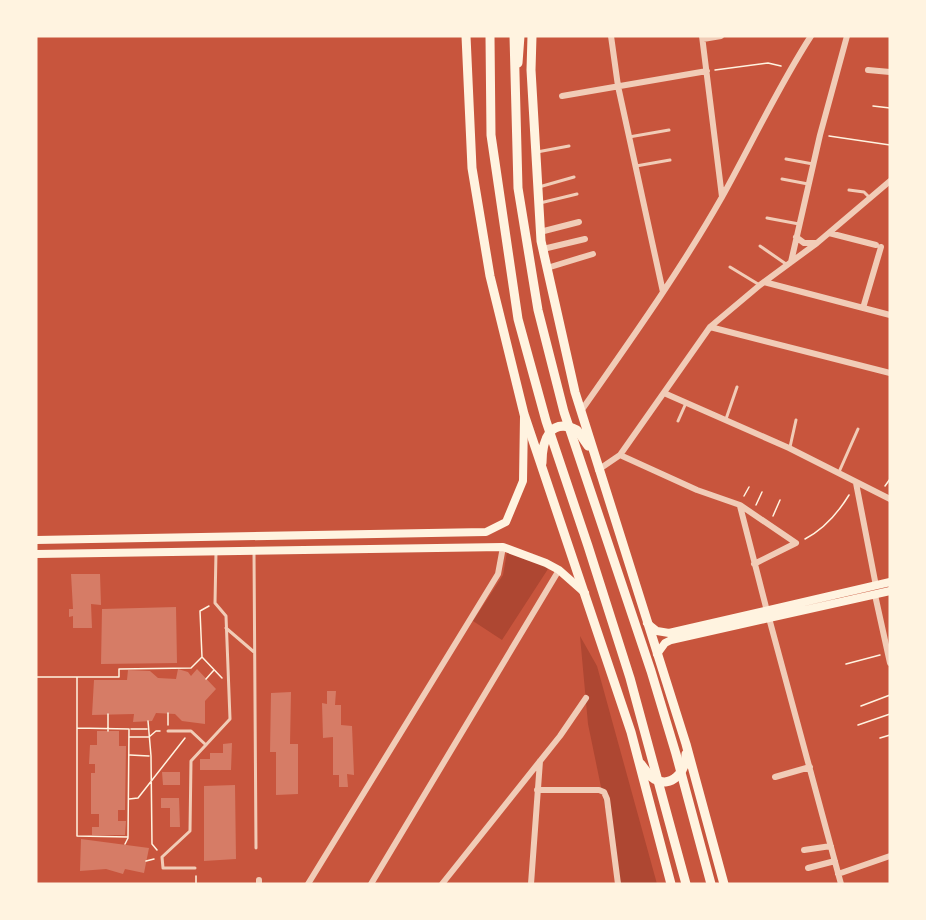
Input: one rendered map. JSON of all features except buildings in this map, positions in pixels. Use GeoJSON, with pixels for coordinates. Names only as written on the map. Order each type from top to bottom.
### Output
{"type":"FeatureCollection","features":[{"type":"Feature","properties":{"kind":"main road"},"geometry":{"type":"LineString","coordinates":[[466,36],[472,168],[490,276],[524,414],[631,732],[671,884]]}},
{"type":"Feature","properties":{"kind":"main road"},"geometry":{"type":"LineString","coordinates":[[490,36],[491,135],[518,319],[548,427],[630,678],[686,884]]}},
{"type":"Feature","properties":{"kind":"main road"},"geometry":{"type":"LineString","coordinates":[[514,36],[518,188],[538,310],[564,412],[657,692],[711,884]]}},
{"type":"Feature","properties":{"kind":"main road"},"geometry":{"type":"LineString","coordinates":[[515,90],[520,36]]}},
{"type":"Feature","properties":{"kind":"main road"},"geometry":{"type":"LineString","coordinates":[[532,36],[531,70],[540,232],[547,268],[581,411],[686,744],[724,884]]}},
{"type":"Feature","properties":{"kind":"main road"},"geometry":{"type":"LineString","coordinates":[[36,540],[486,532],[506,522],[523,481],[524,414]]}},
{"type":"Feature","properties":{"kind":"main road"},"geometry":{"type":"LineString","coordinates":[[543,472],[542,458],[546,437],[552,430],[564,426],[577,430],[588,446],[598,470]]}},
{"type":"Feature","properties":{"kind":"main road"},"geometry":{"type":"LineString","coordinates":[[349,549],[350,535]]}},
{"type":"Feature","properties":{"kind":"main road"},"geometry":{"type":"LineString","coordinates":[[233,551],[234,537]]}},
{"type":"Feature","properties":{"kind":"main road"},"geometry":{"type":"LineString","coordinates":[[36,554],[503,547],[559,570],[585,593]]}},
{"type":"Feature","properties":{"kind":"main road"},"geometry":{"type":"LineString","coordinates":[[657,654],[665,643],[671,640],[875,590],[890,582]]}},
{"type":"Feature","properties":{"kind":"main road"},"geometry":{"type":"LineString","coordinates":[[875,590],[890,591]]}},
{"type":"Feature","properties":{"kind":"main road"},"geometry":{"type":"LineString","coordinates":[[647,623],[657,631],[669,633],[768,615]]}},
{"type":"Feature","properties":{"kind":"main road"},"geometry":{"type":"LineString","coordinates":[[638,759],[655,780],[664,782],[673,780],[684,769],[686,744]]}},
{"type":"Feature","properties":{"kind":"street"},"geometry":{"type":"LineString","coordinates":[[611,36],[618,86],[663,292]]}},
{"type":"Feature","properties":{"kind":"street"},"geometry":{"type":"LineString","coordinates":[[721,36],[702,38],[722,197]]}},
{"type":"Feature","properties":{"kind":"street"},"geometry":{"type":"LineString","coordinates":[[581,411],[663,292],[722,197],[809,36]]}},
{"type":"Feature","properties":{"kind":"street"},"geometry":{"type":"LineString","coordinates":[[789,263],[847,36]]}},
{"type":"Feature","properties":{"kind":"street"},"geometry":{"type":"LineString","coordinates":[[868,70],[890,72]]}},
{"type":"Feature","properties":{"kind":"street"},"geometry":{"type":"LineString","coordinates":[[562,96],[706,71]]}},
{"type":"Feature","properties":{"kind":"street"},"geometry":{"type":"LineString","coordinates":[[598,470],[620,455],[710,327],[762,283],[817,243],[890,181]]}},
{"type":"Feature","properties":{"kind":"street"},"geometry":{"type":"LineString","coordinates":[[540,232],[579,222]]}},
{"type":"Feature","properties":{"kind":"street"},"geometry":{"type":"LineString","coordinates":[[829,233],[878,246],[863,308]]}},
{"type":"Feature","properties":{"kind":"street"},"geometry":{"type":"LineString","coordinates":[[796,237],[804,243],[817,243]]}},
{"type":"Feature","properties":{"kind":"street"},"geometry":{"type":"LineString","coordinates":[[543,249],[585,239]]}},
{"type":"Feature","properties":{"kind":"street"},"geometry":{"type":"LineString","coordinates":[[547,268],[593,254]]}},
{"type":"Feature","properties":{"kind":"street"},"geometry":{"type":"LineString","coordinates":[[762,283],[890,315]]}},
{"type":"Feature","properties":{"kind":"street"},"geometry":{"type":"LineString","coordinates":[[710,327],[890,373]]}},
{"type":"Feature","properties":{"kind":"street"},"geometry":{"type":"LineString","coordinates":[[664,393],[789,448],[890,499]]}},
{"type":"Feature","properties":{"kind":"street"},"geometry":{"type":"LineString","coordinates":[[620,455],[698,490],[740,505],[796,543]]}},
{"type":"Feature","properties":{"kind":"street"},"geometry":{"type":"LineString","coordinates":[[856,483],[890,663]]}},
{"type":"Feature","properties":{"kind":"street"},"geometry":{"type":"LineString","coordinates":[[740,505],[841,884]]}},
{"type":"Feature","properties":{"kind":"street"},"geometry":{"type":"LineString","coordinates":[[754,564],[796,543]]}},
{"type":"Feature","properties":{"kind":"street"},"geometry":{"type":"LineString","coordinates":[[308,884],[498,574],[503,547]]}},
{"type":"Feature","properties":{"kind":"street"},"geometry":{"type":"LineString","coordinates":[[370,884],[559,570]]}},
{"type":"Feature","properties":{"kind":"street"},"geometry":{"type":"LineString","coordinates":[[442,884],[540,761],[586,698]]}},
{"type":"Feature","properties":{"kind":"street"},"geometry":{"type":"LineString","coordinates":[[531,884],[540,761]]}},
{"type":"Feature","properties":{"kind":"street"},"geometry":{"type":"LineString","coordinates":[[775,777],[810,767]]}},
{"type":"Feature","properties":{"kind":"street"},"geometry":{"type":"LineString","coordinates":[[537,790],[599,790],[604,792],[607,799],[618,884]]}},
{"type":"Feature","properties":{"kind":"street"},"geometry":{"type":"LineString","coordinates":[[804,850],[831,846]]}},
{"type":"Feature","properties":{"kind":"street"},"geometry":{"type":"LineString","coordinates":[[838,874],[890,856]]}},
{"type":"Feature","properties":{"kind":"street"},"geometry":{"type":"LineString","coordinates":[[808,868],[835,861]]}},
{"type":"Feature","properties":{"kind":"lane"},"geometry":{"type":"LineString","coordinates":[[629,137],[669,130]]}},
{"type":"Feature","properties":{"kind":"lane"},"geometry":{"type":"LineString","coordinates":[[536,153],[569,146]]}},
{"type":"Feature","properties":{"kind":"lane"},"geometry":{"type":"LineString","coordinates":[[786,159],[813,164]]}},
{"type":"Feature","properties":{"kind":"lane"},"geometry":{"type":"LineString","coordinates":[[636,166],[670,160]]}},
{"type":"Feature","properties":{"kind":"lane"},"geometry":{"type":"LineString","coordinates":[[538,187],[574,177]]}},
{"type":"Feature","properties":{"kind":"lane"},"geometry":{"type":"LineString","coordinates":[[782,179],[808,184]]}},
{"type":"Feature","properties":{"kind":"lane"},"geometry":{"type":"LineString","coordinates":[[849,190],[864,192],[870,198]]}},
{"type":"Feature","properties":{"kind":"lane"},"geometry":{"type":"LineString","coordinates":[[539,203],[577,194]]}},
{"type":"Feature","properties":{"kind":"lane"},"geometry":{"type":"LineString","coordinates":[[767,218],[799,224]]}},
{"type":"Feature","properties":{"kind":"lane"},"geometry":{"type":"LineString","coordinates":[[760,246],[789,263]]}},
{"type":"Feature","properties":{"kind":"lane"},"geometry":{"type":"LineString","coordinates":[[730,267],[762,283]]}},
{"type":"Feature","properties":{"kind":"lane"},"geometry":{"type":"LineString","coordinates":[[726,421],[737,387]]}},
{"type":"Feature","properties":{"kind":"lane"},"geometry":{"type":"LineString","coordinates":[[678,421],[686,403]]}},
{"type":"Feature","properties":{"kind":"lane"},"geometry":{"type":"LineString","coordinates":[[789,448],[796,420]]}},
{"type":"Feature","properties":{"kind":"lane"},"geometry":{"type":"LineString","coordinates":[[839,473],[858,429]]}},
{"type":"Feature","properties":{"kind":"lane"},"geometry":{"type":"LineString","coordinates":[[254,550],[256,848]]}},
{"type":"Feature","properties":{"kind":"lane"},"geometry":{"type":"LineString","coordinates":[[195,868],[163,868],[162,857],[190,831],[191,761],[230,719],[226,616],[215,603],[216,551]]}},
{"type":"Feature","properties":{"kind":"lane"},"geometry":{"type":"LineString","coordinates":[[226,628],[255,652]]}},
{"type":"Feature","properties":{"kind":"lane"},"geometry":{"type":"LineString","coordinates":[[168,730],[191,731],[206,745]]}},
{"type":"Feature","properties":{"kind":"path"},"geometry":{"type":"LineString","coordinates":[[706,71],[768,63],[791,69]]}},
{"type":"Feature","properties":{"kind":"path"},"geometry":{"type":"LineString","coordinates":[[873,106],[890,108]]}},
{"type":"Feature","properties":{"kind":"path"},"geometry":{"type":"LineString","coordinates":[[820,135],[890,145]]}},
{"type":"Feature","properties":{"kind":"path"},"geometry":{"type":"LineString","coordinates":[[796,543],[816,533],[833,518],[856,483]]}},
{"type":"Feature","properties":{"kind":"path"},"geometry":{"type":"LineString","coordinates":[[740,505],[749,487]]}},
{"type":"Feature","properties":{"kind":"path"},"geometry":{"type":"LineString","coordinates":[[752,514],[762,492]]}},
{"type":"Feature","properties":{"kind":"path"},"geometry":{"type":"LineString","coordinates":[[768,525],[780,500]]}},
{"type":"Feature","properties":{"kind":"path"},"geometry":{"type":"LineString","coordinates":[[215,603],[200,611],[202,657],[229,687]]}},
{"type":"Feature","properties":{"kind":"path"},"geometry":{"type":"LineString","coordinates":[[846,664],[887,653]]}},
{"type":"Feature","properties":{"kind":"path"},"geometry":{"type":"LineString","coordinates":[[37,676],[119,677],[119,669],[191,668],[202,657]]}},
{"type":"Feature","properties":{"kind":"path"},"geometry":{"type":"LineString","coordinates":[[206,679],[214,669]]}},
{"type":"Feature","properties":{"kind":"path"},"geometry":{"type":"LineString","coordinates":[[77,677],[77,836],[128,837]]}},
{"type":"Feature","properties":{"kind":"path"},"geometry":{"type":"LineString","coordinates":[[861,706],[890,695]]}},
{"type":"Feature","properties":{"kind":"path"},"geometry":{"type":"LineString","coordinates":[[168,713],[168,730]]}},
{"type":"Feature","properties":{"kind":"path"},"geometry":{"type":"LineString","coordinates":[[108,714],[108,731]]}},
{"type":"Feature","properties":{"kind":"path"},"geometry":{"type":"LineString","coordinates":[[858,725],[890,714]]}},
{"type":"Feature","properties":{"kind":"path"},"geometry":{"type":"LineString","coordinates":[[146,861],[162,857],[152,844],[151,756],[148,721]]}},
{"type":"Feature","properties":{"kind":"path"},"geometry":{"type":"LineString","coordinates":[[76,728],[148,729]]}},
{"type":"Feature","properties":{"kind":"path"},"geometry":{"type":"LineString","coordinates":[[125,844],[128,837],[129,729]]}},
{"type":"Feature","properties":{"kind":"path"},"geometry":{"type":"LineString","coordinates":[[129,737],[149,737],[156,731]]}},
{"type":"Feature","properties":{"kind":"path"},"geometry":{"type":"LineString","coordinates":[[128,799],[138,798],[191,731]]}},
{"type":"Feature","properties":{"kind":"path"},"geometry":{"type":"LineString","coordinates":[[880,738],[890,735]]}},
{"type":"Feature","properties":{"kind":"path"},"geometry":{"type":"LineString","coordinates":[[129,754],[151,756]]}},
{"type":"Feature","properties":{"kind":"path"},"geometry":{"type":"LineString","coordinates":[[195,868],[196,884]]}},
{"type":"Feature","properties":{"kind":"shaded area"},"geometry":{"type":"Polygon","coordinates":[[[507,552],[532,557],[548,569],[502,640],[473,621],[503,575],[507,552]]]}},
{"type":"Feature","properties":{"kind":"shaded area"},"geometry":{"type":"Polygon","coordinates":[[[580,636],[597,666],[657,884],[621,884],[588,724],[580,636]]]}}]}
